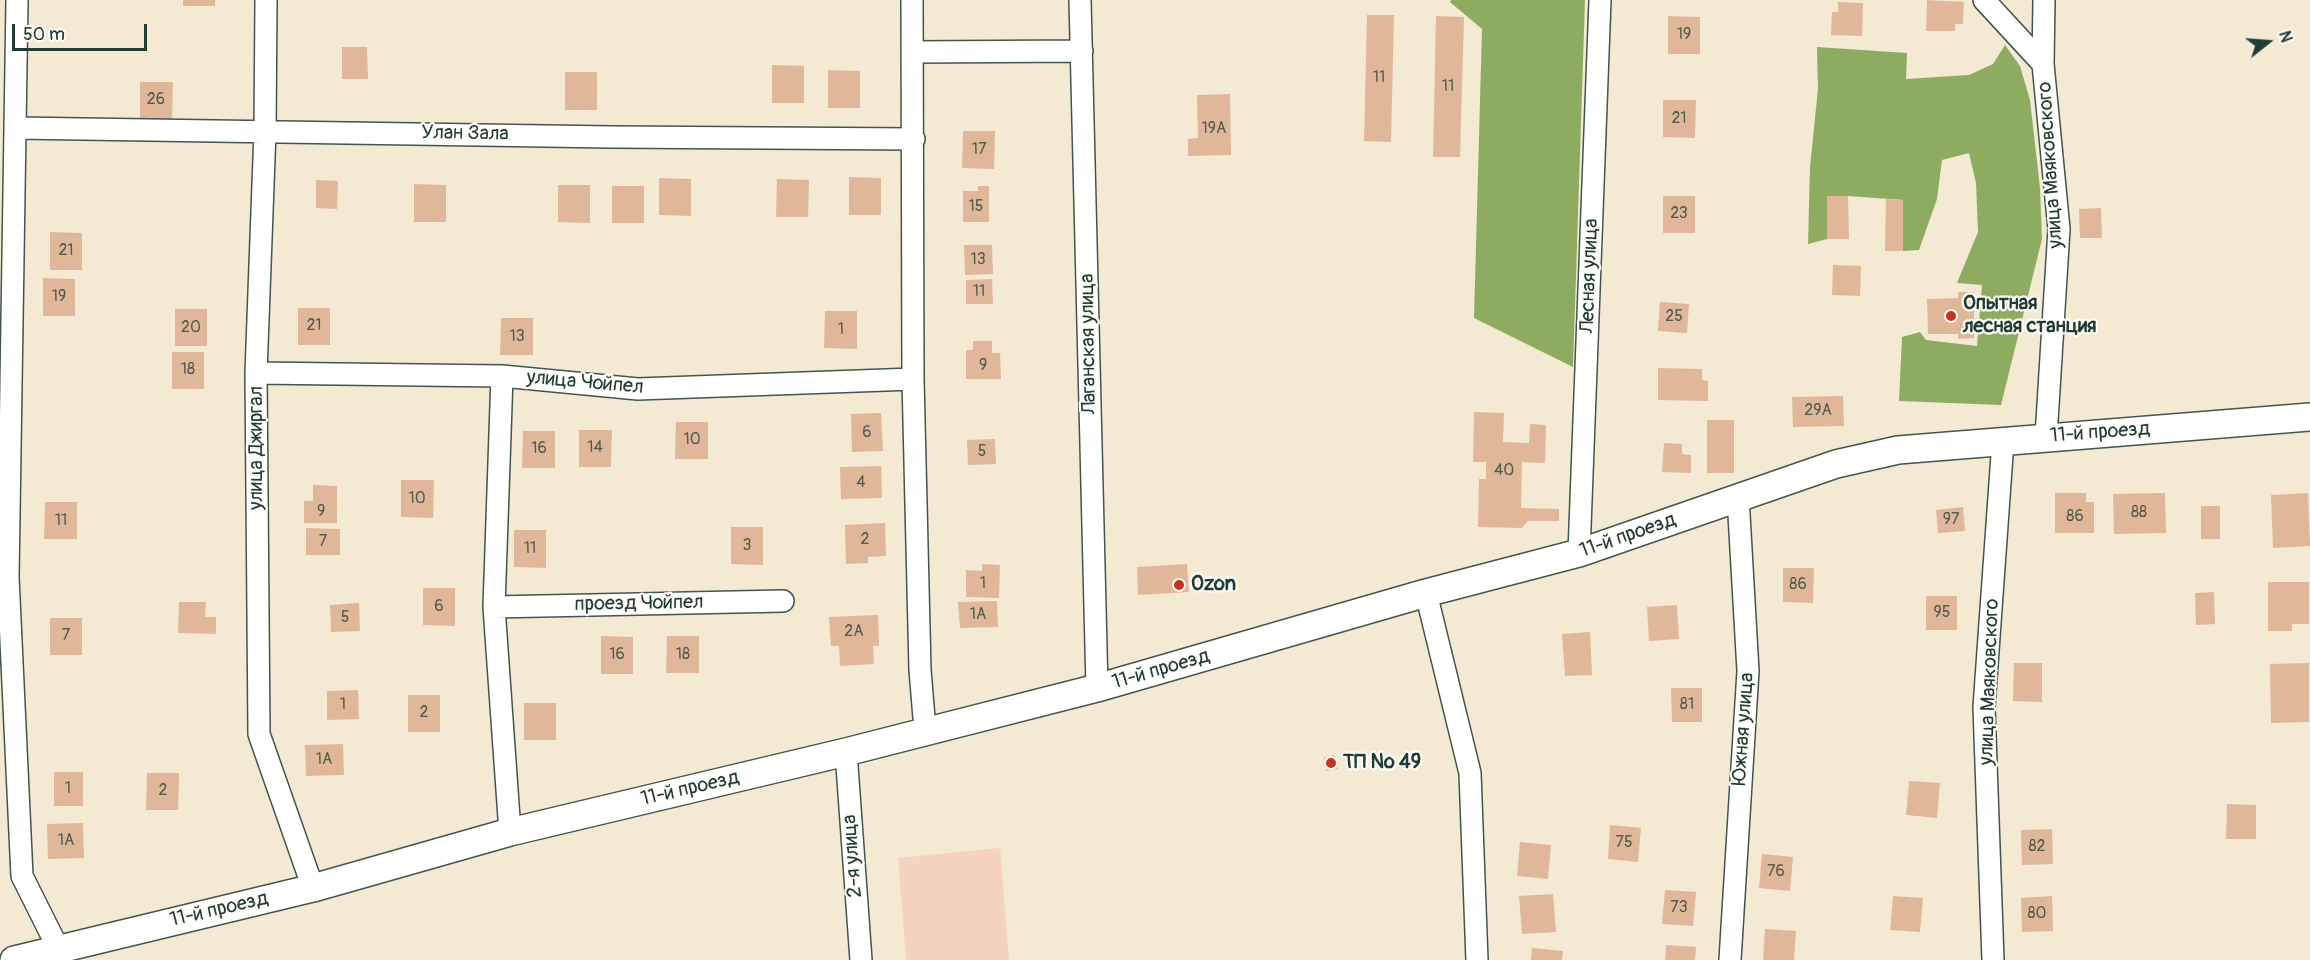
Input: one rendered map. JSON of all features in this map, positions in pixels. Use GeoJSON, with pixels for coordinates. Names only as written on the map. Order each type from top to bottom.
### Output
{"type":"FeatureCollection","features":[{"type":"Feature","properties":{"kind":"street"},"geometry":{"type":"LineString","coordinates":[[17,0],[16,128],[8,175],[4,577],[22,876],[59,954]]}},
{"type":"Feature","properties":{"kind":"street","name":"улица Джиргал"},"geometry":{"type":"LineString","coordinates":[[266,0],[266,131],[256,373],[259,734],[313,888]]}},
{"type":"Feature","properties":{"kind":"street"},"geometry":{"type":"LineString","coordinates":[[912,0],[913,379],[920,670],[925,730]]}},
{"type":"Feature","properties":{"kind":"street","name":"Лаганская улица"},"geometry":{"type":"LineString","coordinates":[[1080,0],[1097,688]]}},
{"type":"Feature","properties":{"kind":"street","name":"Лесная улица"},"geometry":{"type":"LineString","coordinates":[[1579,553],[1600,0]]}},
{"type":"Feature","properties":{"kind":"street"},"geometry":{"type":"LineString","coordinates":[[1984,0],[2043,64]]}},
{"type":"Feature","properties":{"kind":"street","name":"улица Маяковского"},"geometry":{"type":"LineString","coordinates":[[2044,0],[2043,64],[2059,228],[2046,437]]}},
{"type":"Feature","properties":{"kind":"street"},"geometry":{"type":"LineString","coordinates":[[913,52],[1082,51]]}},
{"type":"Feature","properties":{"kind":"street","name":"Улан Зала"},"geometry":{"type":"LineString","coordinates":[[16,128],[914,139]]}},
{"type":"Feature","properties":{"kind":"street","name":"улица Чойпел"},"geometry":{"type":"LineString","coordinates":[[256,373],[502,376],[638,389],[913,379]]}},
{"type":"Feature","properties":{"kind":"street"},"geometry":{"type":"LineString","coordinates":[[502,376],[494,607],[510,832]]}},
{"type":"Feature","properties":{"kind":"street","name":"11-й проезд"},"geometry":{"type":"LineString","coordinates":[[14,960],[59,954],[313,888],[510,832],[846,752],[1097,688],[1426,593],[1579,553],[1836,464],[1898,450],[2310,417]]}},
{"type":"Feature","properties":{"kind":"street","name":"улица Маяковского"},"geometry":{"type":"LineString","coordinates":[[1992,960],[1984,707],[2002,441]]}},
{"type":"Feature","properties":{"kind":"street","name":"Южная улица"},"geometry":{"type":"LineString","coordinates":[[1730,960],[1748,671],[1738,498]]}},
{"type":"Feature","properties":{"kind":"street"},"geometry":{"type":"LineString","coordinates":[[1426,593],[1470,772],[1477,960]]}},
{"type":"Feature","properties":{"kind":"street","name":"проезд Чойпел"},"geometry":{"type":"LineString","coordinates":[[494,607],[783,601]]}},
{"type":"Feature","properties":{"kind":"street","name":"2-я улица"},"geometry":{"type":"LineString","coordinates":[[846,752],[861,960]]}},
{"type":"Feature","properties":{"kind":"shaded area"},"geometry":{"type":"Polygon","coordinates":[[[1000,848],[1009,960],[906,960],[898,858],[1000,848]]]}},
{"type":"Feature","properties":{"kind":"green space"},"geometry":{"type":"Polygon","coordinates":[[[1451,0],[1585,0],[1573,367],[1474,318],[1482,29],[1450,2],[1451,0]]]}},
{"type":"Feature","properties":{"kind":"green space"},"geometry":{"type":"Polygon","coordinates":[[[2005,45],[2020,66],[2030,100],[2040,188],[2042,239],[2001,405],[1899,401],[1902,337],[1920,332],[1926,340],[1977,346],[1982,285],[1957,283],[1978,232],[1976,183],[1969,153],[1942,160],[1937,199],[1919,250],[1903,251],[1903,200],[1848,196],[1827,196],[1827,239],[1808,244],[1810,167],[1818,89],[1817,47],[1907,53],[1906,79],[1969,75],[1993,64],[2005,45]]]}},
{"type":"Feature","properties":{"kind":"building"},"geometry":{"type":"Polygon","coordinates":[[[183,0],[215,0],[215,6],[183,6],[183,0]]]}},
{"type":"Feature","properties":{"kind":"building"},"geometry":{"type":"Polygon","coordinates":[[[1927,0],[1964,2],[1963,24],[1955,24],[1955,31],[1926,31],[1927,0]]]}},
{"type":"Feature","properties":{"kind":"building"},"geometry":{"type":"Polygon","coordinates":[[[1838,2],[1863,3],[1862,36],[1831,35],[1832,12],[1838,12],[1838,2]]]}},
{"type":"Feature","properties":{"kind":"building"},"geometry":{"type":"Polygon","coordinates":[[[1367,15],[1394,15],[1391,142],[1364,141],[1367,15]]]}},
{"type":"Feature","properties":{"kind":"building"},"geometry":{"type":"Polygon","coordinates":[[[1436,16],[1464,17],[1460,157],[1433,157],[1436,16]]]}},
{"type":"Feature","properties":{"kind":"building"},"geometry":{"type":"Polygon","coordinates":[[[1668,16],[1700,17],[1700,54],[1668,54],[1668,16]]]}},
{"type":"Feature","properties":{"kind":"building"},"geometry":{"type":"Polygon","coordinates":[[[342,47],[367,47],[368,79],[342,79],[342,47]]]}},
{"type":"Feature","properties":{"kind":"building"},"geometry":{"type":"Polygon","coordinates":[[[772,65],[804,66],[804,103],[772,103],[772,65]]]}},
{"type":"Feature","properties":{"kind":"building"},"geometry":{"type":"Polygon","coordinates":[[[828,70],[860,71],[860,108],[828,108],[828,70]]]}},
{"type":"Feature","properties":{"kind":"building"},"geometry":{"type":"Polygon","coordinates":[[[565,72],[597,72],[597,110],[565,110],[565,72]]]}},
{"type":"Feature","properties":{"kind":"building"},"geometry":{"type":"Polygon","coordinates":[[[140,82],[173,82],[172,119],[140,119],[140,82]]]}},
{"type":"Feature","properties":{"kind":"building"},"geometry":{"type":"Polygon","coordinates":[[[1230,94],[1231,155],[1188,156],[1188,139],[1198,138],[1197,95],[1230,94]]]}},
{"type":"Feature","properties":{"kind":"building"},"geometry":{"type":"Polygon","coordinates":[[[1663,100],[1696,100],[1695,138],[1663,137],[1663,100]]]}},
{"type":"Feature","properties":{"kind":"building"},"geometry":{"type":"Polygon","coordinates":[[[963,131],[995,131],[994,169],[962,168],[963,131]]]}},
{"type":"Feature","properties":{"kind":"building"},"geometry":{"type":"Polygon","coordinates":[[[849,177],[881,178],[881,215],[849,215],[849,177]]]}},
{"type":"Feature","properties":{"kind":"building"},"geometry":{"type":"Polygon","coordinates":[[[659,178],[691,179],[691,216],[659,215],[659,178]]]}},
{"type":"Feature","properties":{"kind":"building"},"geometry":{"type":"Polygon","coordinates":[[[777,179],[809,180],[808,217],[776,217],[777,179]]]}},
{"type":"Feature","properties":{"kind":"building"},"geometry":{"type":"Polygon","coordinates":[[[316,180],[338,181],[337,209],[316,208],[316,180]]]}},
{"type":"Feature","properties":{"kind":"building"},"geometry":{"type":"Polygon","coordinates":[[[414,184],[446,185],[446,222],[414,222],[414,184]]]}},
{"type":"Feature","properties":{"kind":"building"},"geometry":{"type":"Polygon","coordinates":[[[558,185],[590,185],[590,223],[558,222],[558,185]]]}},
{"type":"Feature","properties":{"kind":"building"},"geometry":{"type":"Polygon","coordinates":[[[612,186],[644,186],[644,223],[612,223],[612,186]]]}},
{"type":"Feature","properties":{"kind":"building"},"geometry":{"type":"Polygon","coordinates":[[[978,186],[989,186],[989,222],[963,222],[963,191],[978,191],[978,186]]]}},
{"type":"Feature","properties":{"kind":"building"},"geometry":{"type":"Polygon","coordinates":[[[1663,196],[1695,196],[1695,233],[1663,233],[1663,196]]]}},
{"type":"Feature","properties":{"kind":"building"},"geometry":{"type":"Polygon","coordinates":[[[1827,196],[1848,196],[1849,239],[1827,239],[1827,196]]]}},
{"type":"Feature","properties":{"kind":"building"},"geometry":{"type":"Polygon","coordinates":[[[1886,199],[1903,200],[1903,251],[1885,251],[1886,199]]]}},
{"type":"Feature","properties":{"kind":"building"},"geometry":{"type":"Polygon","coordinates":[[[2101,208],[2102,238],[2080,238],[2079,209],[2101,208]]]}},
{"type":"Feature","properties":{"kind":"building"},"geometry":{"type":"Polygon","coordinates":[[[50,232],[82,233],[82,270],[50,270],[50,232]]]}},
{"type":"Feature","properties":{"kind":"building"},"geometry":{"type":"Polygon","coordinates":[[[964,245],[992,245],[993,274],[965,275],[964,245]]]}},
{"type":"Feature","properties":{"kind":"building"},"geometry":{"type":"Polygon","coordinates":[[[1833,265],[1861,266],[1860,296],[1832,295],[1833,265]]]}},
{"type":"Feature","properties":{"kind":"building"},"geometry":{"type":"Polygon","coordinates":[[[43,278],[75,279],[75,316],[43,316],[43,278]]]}},
{"type":"Feature","properties":{"kind":"building"},"geometry":{"type":"Polygon","coordinates":[[[992,279],[993,304],[966,304],[966,280],[992,279]]]}},
{"type":"Feature","properties":{"kind":"building","name":"Опытная лесная станция"},"geometry":{"type":"Polygon","coordinates":[[[1958,292],[1974,292],[1974,338],[1958,339],[1958,334],[1928,334],[1927,299],[1958,298],[1958,292]]]}},
{"type":"Feature","properties":{"kind":"building"},"geometry":{"type":"Polygon","coordinates":[[[1660,302],[1689,304],[1687,333],[1658,331],[1660,302]]]}},
{"type":"Feature","properties":{"kind":"building"},"geometry":{"type":"Polygon","coordinates":[[[298,308],[330,308],[330,345],[298,345],[298,308]]]}},
{"type":"Feature","properties":{"kind":"building"},"geometry":{"type":"Polygon","coordinates":[[[175,309],[207,309],[207,346],[175,346],[175,309]]]}},
{"type":"Feature","properties":{"kind":"building"},"geometry":{"type":"Polygon","coordinates":[[[825,311],[857,311],[857,349],[824,348],[825,311]]]}},
{"type":"Feature","properties":{"kind":"building"},"geometry":{"type":"Polygon","coordinates":[[[501,318],[533,318],[533,355],[500,355],[501,318]]]}},
{"type":"Feature","properties":{"kind":"building"},"geometry":{"type":"Polygon","coordinates":[[[973,341],[992,341],[992,353],[1000,353],[1001,379],[966,379],[966,350],[973,350],[973,341]]]}},
{"type":"Feature","properties":{"kind":"building"},"geometry":{"type":"Polygon","coordinates":[[[172,352],[204,352],[204,389],[172,389],[172,352]]]}},
{"type":"Feature","properties":{"kind":"building"},"geometry":{"type":"Polygon","coordinates":[[[1658,368],[1702,369],[1702,380],[1708,381],[1708,401],[1658,400],[1658,368]]]}},
{"type":"Feature","properties":{"kind":"building"},"geometry":{"type":"Polygon","coordinates":[[[1843,396],[1844,426],[1793,427],[1792,397],[1843,396]]]}},
{"type":"Feature","properties":{"kind":"building"},"geometry":{"type":"Polygon","coordinates":[[[1474,412],[1504,413],[1503,442],[1529,443],[1530,424],[1546,425],[1545,463],[1522,462],[1521,508],[1559,509],[1559,521],[1528,521],[1522,528],[1478,527],[1479,479],[1486,479],[1486,462],[1473,462],[1474,412]]]}},
{"type":"Feature","properties":{"kind":"building"},"geometry":{"type":"Polygon","coordinates":[[[881,413],[883,451],[852,452],[851,414],[881,413]]]}},
{"type":"Feature","properties":{"kind":"building"},"geometry":{"type":"Polygon","coordinates":[[[1707,420],[1734,420],[1734,473],[1707,473],[1707,420]]]}},
{"type":"Feature","properties":{"kind":"building"},"geometry":{"type":"Polygon","coordinates":[[[676,422],[708,422],[708,459],[675,459],[676,422]]]}},
{"type":"Feature","properties":{"kind":"building"},"geometry":{"type":"Polygon","coordinates":[[[579,430],[612,430],[611,467],[579,467],[579,430]]]}},
{"type":"Feature","properties":{"kind":"building"},"geometry":{"type":"Polygon","coordinates":[[[523,431],[555,431],[555,468],[522,468],[523,431]]]}},
{"type":"Feature","properties":{"kind":"building"},"geometry":{"type":"Polygon","coordinates":[[[995,439],[996,464],[968,465],[967,440],[995,439]]]}},
{"type":"Feature","properties":{"kind":"building"},"geometry":{"type":"Polygon","coordinates":[[[1664,443],[1682,444],[1682,454],[1691,455],[1691,473],[1662,472],[1664,443]]]}},
{"type":"Feature","properties":{"kind":"building"},"geometry":{"type":"Polygon","coordinates":[[[881,466],[882,498],[841,499],[840,467],[881,466]]]}},
{"type":"Feature","properties":{"kind":"building"},"geometry":{"type":"Polygon","coordinates":[[[401,480],[434,480],[433,518],[401,517],[401,480]]]}},
{"type":"Feature","properties":{"kind":"building"},"geometry":{"type":"Polygon","coordinates":[[[313,485],[337,486],[337,523],[304,523],[304,501],[313,501],[313,485]]]}},
{"type":"Feature","properties":{"kind":"building"},"geometry":{"type":"Polygon","coordinates":[[[2055,493],[2086,493],[2086,502],[2094,502],[2094,533],[2055,533],[2055,493]]]}},
{"type":"Feature","properties":{"kind":"building"},"geometry":{"type":"Polygon","coordinates":[[[2165,493],[2166,533],[2114,534],[2113,494],[2165,493]]]}},
{"type":"Feature","properties":{"kind":"building"},"geometry":{"type":"Polygon","coordinates":[[[2308,493],[2310,546],[2273,548],[2271,495],[2308,493]]]}},
{"type":"Feature","properties":{"kind":"building"},"geometry":{"type":"Polygon","coordinates":[[[45,502],[77,502],[77,539],[44,539],[45,502]]]}},
{"type":"Feature","properties":{"kind":"building"},"geometry":{"type":"Polygon","coordinates":[[[2201,506],[2220,506],[2220,539],[2201,539],[2201,506]]]}},
{"type":"Feature","properties":{"kind":"building"},"geometry":{"type":"Polygon","coordinates":[[[1963,507],[1965,531],[1938,533],[1936,510],[1963,507]]]}},
{"type":"Feature","properties":{"kind":"building"},"geometry":{"type":"Polygon","coordinates":[[[885,523],[886,556],[868,557],[868,563],[846,564],[845,525],[885,523]]]}},
{"type":"Feature","properties":{"kind":"building"},"geometry":{"type":"Polygon","coordinates":[[[731,527],[763,527],[763,565],[731,564],[731,527]]]}},
{"type":"Feature","properties":{"kind":"building"},"geometry":{"type":"Polygon","coordinates":[[[306,528],[340,529],[340,555],[306,555],[306,528]]]}},
{"type":"Feature","properties":{"kind":"building"},"geometry":{"type":"Polygon","coordinates":[[[514,530],[546,530],[546,568],[514,567],[514,530]]]}},
{"type":"Feature","properties":{"kind":"building"},"geometry":{"type":"Polygon","coordinates":[[[982,564],[1000,565],[999,598],[966,597],[966,570],[982,571],[982,564]]]}},
{"type":"Feature","properties":{"kind":"building"},"geometry":{"type":"Polygon","coordinates":[[[1187,564],[1189,592],[1138,595],[1137,567],[1187,564]]]}},
{"type":"Feature","properties":{"kind":"building"},"geometry":{"type":"Polygon","coordinates":[[[1783,568],[1814,568],[1813,603],[1783,602],[1783,568]]]}},
{"type":"Feature","properties":{"kind":"building"},"geometry":{"type":"Polygon","coordinates":[[[2268,582],[2309,582],[2309,624],[2292,624],[2292,631],[2268,631],[2268,582]]]}},
{"type":"Feature","properties":{"kind":"building"},"geometry":{"type":"Polygon","coordinates":[[[423,588],[455,588],[455,626],[423,625],[423,588]]]}},
{"type":"Feature","properties":{"kind":"building"},"geometry":{"type":"Polygon","coordinates":[[[2214,592],[2215,624],[2196,625],[2195,593],[2214,592]]]}},
{"type":"Feature","properties":{"kind":"building"},"geometry":{"type":"Polygon","coordinates":[[[1926,596],[1957,596],[1957,630],[1926,630],[1926,596]]]}},
{"type":"Feature","properties":{"kind":"building"},"geometry":{"type":"Polygon","coordinates":[[[997,601],[998,627],[960,628],[958,602],[997,601]]]}},
{"type":"Feature","properties":{"kind":"building"},"geometry":{"type":"Polygon","coordinates":[[[179,602],[206,602],[205,617],[216,617],[216,634],[178,633],[179,602]]]}},
{"type":"Feature","properties":{"kind":"building"},"geometry":{"type":"Polygon","coordinates":[[[359,603],[360,631],[331,632],[330,605],[359,603]]]}},
{"type":"Feature","properties":{"kind":"building"},"geometry":{"type":"Polygon","coordinates":[[[1677,605],[1679,639],[1649,641],[1647,607],[1677,605]]]}},
{"type":"Feature","properties":{"kind":"building"},"geometry":{"type":"Polygon","coordinates":[[[878,615],[879,646],[873,646],[874,664],[840,666],[839,646],[831,646],[829,617],[878,615]]]}},
{"type":"Feature","properties":{"kind":"building"},"geometry":{"type":"Polygon","coordinates":[[[50,618],[82,618],[82,655],[50,655],[50,618]]]}},
{"type":"Feature","properties":{"kind":"building"},"geometry":{"type":"Polygon","coordinates":[[[1590,632],[1592,675],[1565,676],[1562,634],[1590,632]]]}},
{"type":"Feature","properties":{"kind":"building"},"geometry":{"type":"Polygon","coordinates":[[[601,636],[633,637],[633,674],[601,674],[601,636]]]}},
{"type":"Feature","properties":{"kind":"building"},"geometry":{"type":"Polygon","coordinates":[[[667,636],[699,636],[699,673],[666,673],[667,636]]]}},
{"type":"Feature","properties":{"kind":"building"},"geometry":{"type":"Polygon","coordinates":[[[2014,663],[2042,663],[2042,702],[2013,701],[2014,663]]]}},
{"type":"Feature","properties":{"kind":"building"},"geometry":{"type":"Polygon","coordinates":[[[2309,663],[2309,722],[2271,723],[2270,664],[2309,663]]]}},
{"type":"Feature","properties":{"kind":"building"},"geometry":{"type":"Polygon","coordinates":[[[1671,688],[1702,688],[1702,722],[1672,722],[1671,688]]]}},
{"type":"Feature","properties":{"kind":"building"},"geometry":{"type":"Polygon","coordinates":[[[358,690],[359,719],[327,720],[327,691],[358,690]]]}},
{"type":"Feature","properties":{"kind":"building"},"geometry":{"type":"Polygon","coordinates":[[[408,695],[440,695],[440,732],[408,732],[408,695]]]}},
{"type":"Feature","properties":{"kind":"building"},"geometry":{"type":"Polygon","coordinates":[[[524,703],[556,703],[556,740],[524,740],[524,703]]]}},
{"type":"Feature","properties":{"kind":"building"},"geometry":{"type":"Polygon","coordinates":[[[343,744],[344,775],[306,776],[305,745],[343,744]]]}},
{"type":"Feature","properties":{"kind":"building","name":"ТП № 49"},"geometry":{"type":"Polygon","coordinates":[[[1334,755],[1338,769],[1327,771],[1324,758],[1334,755]]]}},
{"type":"Feature","properties":{"kind":"building"},"geometry":{"type":"Polygon","coordinates":[[[54,772],[83,772],[83,806],[54,806],[54,772]]]}},
{"type":"Feature","properties":{"kind":"building"},"geometry":{"type":"Polygon","coordinates":[[[147,773],[179,773],[178,810],[146,810],[147,773]]]}},
{"type":"Feature","properties":{"kind":"building"},"geometry":{"type":"Polygon","coordinates":[[[1909,781],[1940,783],[1937,818],[1906,815],[1909,781]]]}},
{"type":"Feature","properties":{"kind":"building"},"geometry":{"type":"Polygon","coordinates":[[[2227,804],[2256,805],[2256,839],[2226,839],[2227,804]]]}},
{"type":"Feature","properties":{"kind":"building"},"geometry":{"type":"Polygon","coordinates":[[[83,823],[84,858],[48,859],[47,824],[83,823]]]}},
{"type":"Feature","properties":{"kind":"building"},"geometry":{"type":"Polygon","coordinates":[[[1610,825],[1641,828],[1638,862],[1608,859],[1610,825]]]}},
{"type":"Feature","properties":{"kind":"building"},"geometry":{"type":"Polygon","coordinates":[[[2052,829],[2053,864],[2022,865],[2021,830],[2052,829]]]}},
{"type":"Feature","properties":{"kind":"building"},"geometry":{"type":"Polygon","coordinates":[[[1520,842],[1551,845],[1548,879],[1517,876],[1520,842]]]}},
{"type":"Feature","properties":{"kind":"building"},"geometry":{"type":"Polygon","coordinates":[[[1762,854],[1793,857],[1790,891],[1759,888],[1762,854]]]}},
{"type":"Feature","properties":{"kind":"building"},"geometry":{"type":"Polygon","coordinates":[[[1665,890],[1696,892],[1693,926],[1662,924],[1665,890]]]}},
{"type":"Feature","properties":{"kind":"building"},"geometry":{"type":"Polygon","coordinates":[[[1553,894],[1556,932],[1522,934],[1519,896],[1553,894]]]}},
{"type":"Feature","properties":{"kind":"building"},"geometry":{"type":"Polygon","coordinates":[[[1893,896],[1923,898],[1920,932],[1890,930],[1893,896]]]}},
{"type":"Feature","properties":{"kind":"building"},"geometry":{"type":"Polygon","coordinates":[[[2052,896],[2053,931],[2022,932],[2021,898],[2052,896]]]}},
{"type":"Feature","properties":{"kind":"building"},"geometry":{"type":"Polygon","coordinates":[[[1765,929],[1796,931],[1794,960],[1763,960],[1765,929]]]}},
{"type":"Feature","properties":{"kind":"building"},"geometry":{"type":"Polygon","coordinates":[[[1666,945],[1696,947],[1695,960],[1665,960],[1666,945]]]}},
{"type":"Feature","properties":{"kind":"building"},"geometry":{"type":"Polygon","coordinates":[[[1532,948],[1563,951],[1562,960],[1531,960],[1532,948]]]}},
{"type":"Feature","properties":{"kind":"place","name":"Опытная лесная станция"},"geometry":{"type":"Point","coordinates":[1951,316]}},
{"type":"Feature","properties":{"kind":"place","name":"Ozon"},"geometry":{"type":"Point","coordinates":[1179,585]}},
{"type":"Feature","properties":{"kind":"place","name":"ТП № 49"},"geometry":{"type":"Point","coordinates":[1331,763]}}]}
